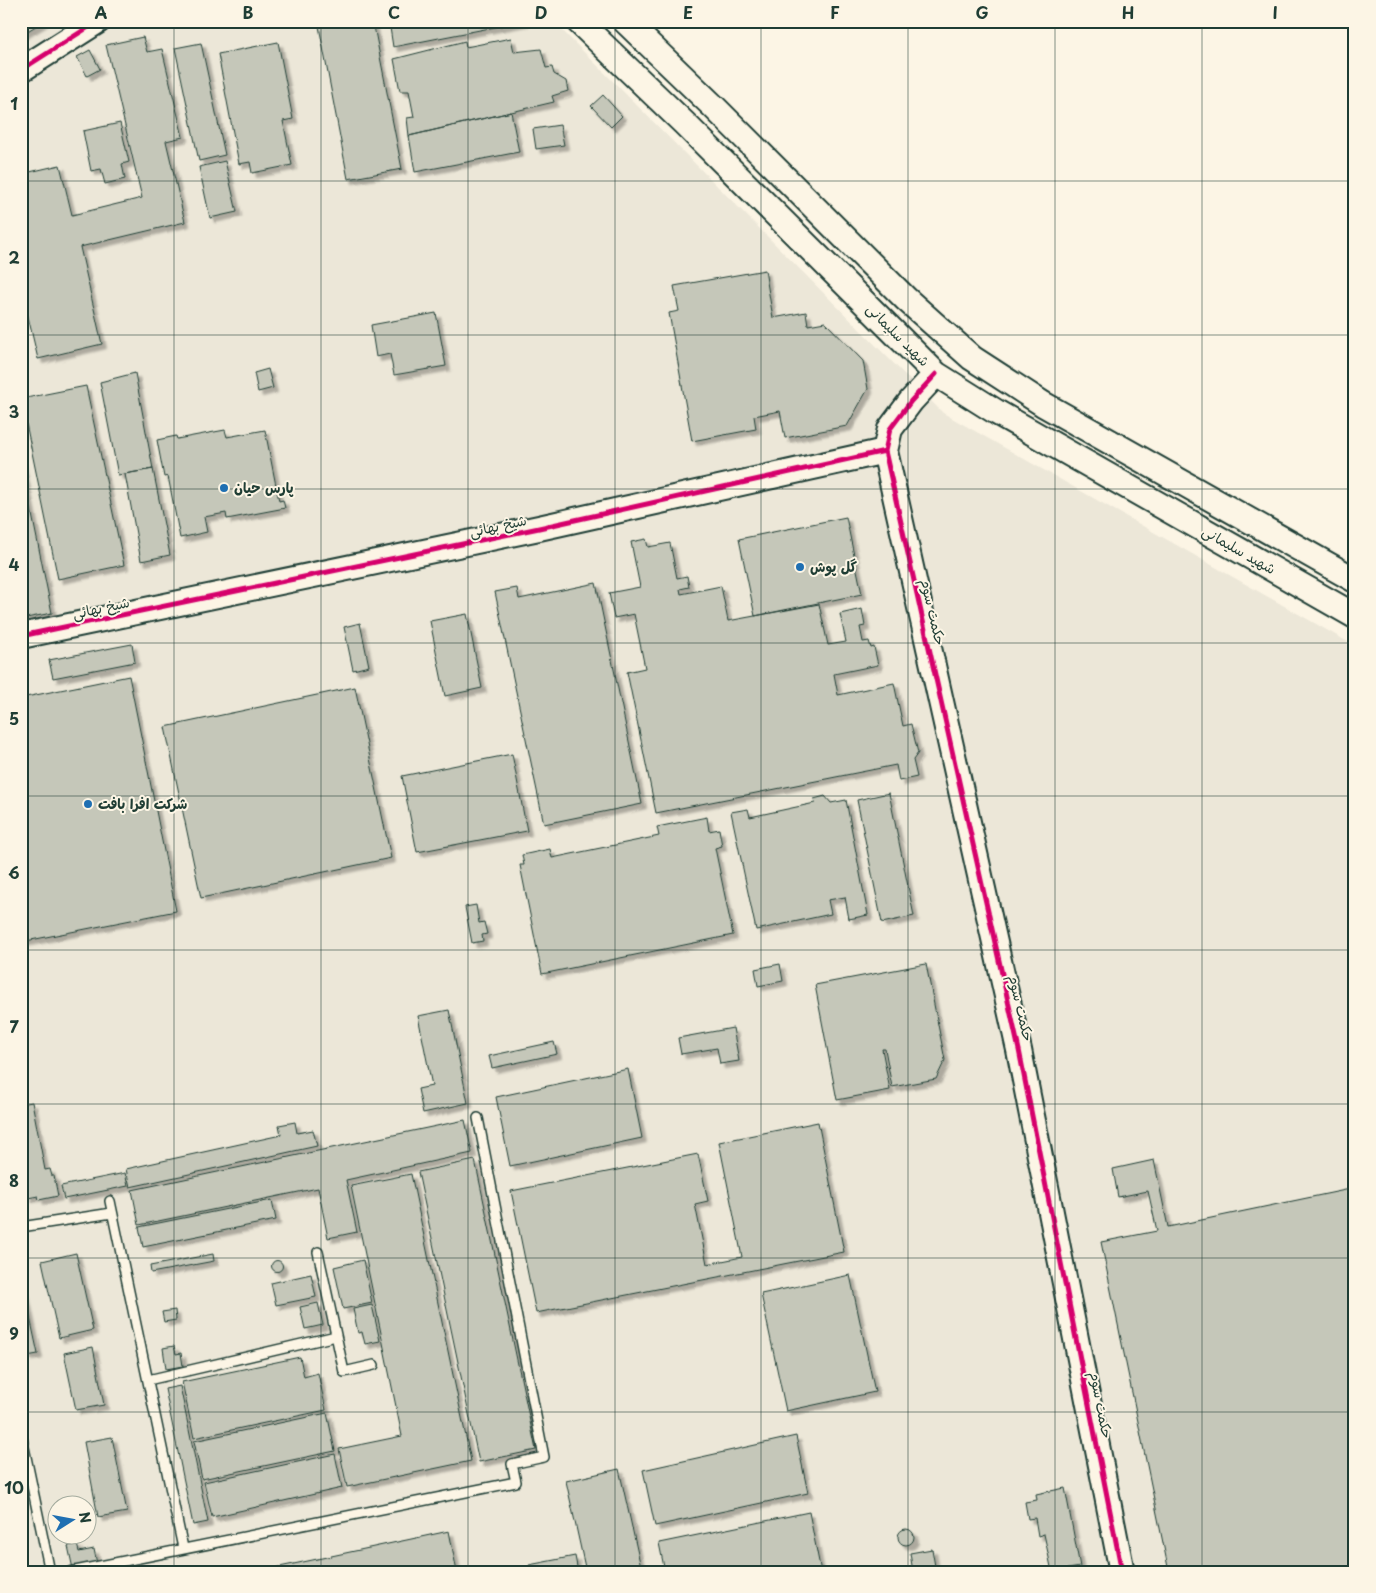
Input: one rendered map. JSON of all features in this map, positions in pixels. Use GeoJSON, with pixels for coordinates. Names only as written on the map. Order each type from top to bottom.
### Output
{"type":"FeatureCollection","features":[{"type":"Feature","properties":{"kind":"street"},"geometry":{"type":"LineString","coordinates":[[21,70],[98,21]]}},
{"type":"Feature","properties":{"kind":"street","name":"شهید سلیمانی"},"geometry":{"type":"LineString","coordinates":[[578,21],[691,130],[936,374],[998,413],[1355,616]]}},
{"type":"Feature","properties":{"kind":"street"},"geometry":{"type":"LineString","coordinates":[[625,21],[906,299],[972,358],[1043,404],[1355,580]]}},
{"type":"Feature","properties":{"kind":"street"},"geometry":{"type":"LineString","coordinates":[[885,451],[890,429],[910,401],[936,374]]}},
{"type":"Feature","properties":{"kind":"street","name":"شیخ بهائی"},"geometry":{"type":"LineString","coordinates":[[21,636],[538,528],[885,451]]}},
{"type":"Feature","properties":{"kind":"street","name":"حکمت سوم"},"geometry":{"type":"LineString","coordinates":[[885,451],[1019,1050],[1122,1572]]}},
{"type":"Feature","properties":{"kind":"lane"},"geometry":{"type":"LineString","coordinates":[[70,1572],[516,1482],[512,1464],[544,1457],[478,1118]]}},
{"type":"Feature","properties":{"kind":"lane"},"geometry":{"type":"LineString","coordinates":[[110,1201],[184,1548]]}},
{"type":"Feature","properties":{"kind":"lane"},"geometry":{"type":"LineString","coordinates":[[21,1226],[112,1213]]}},
{"type":"Feature","properties":{"kind":"lane"},"geometry":{"type":"LineString","coordinates":[[318,1252],[344,1372],[374,1365]]}},
{"type":"Feature","properties":{"kind":"lane"},"geometry":{"type":"LineString","coordinates":[[148,1380],[336,1336]]}},
{"type":"Feature","properties":{"kind":"lane"},"geometry":{"type":"LineString","coordinates":[[21,1433],[50,1572]]}},
{"type":"Feature","properties":{"kind":"shaded area"},"geometry":{"type":"Polygon","coordinates":[[[21,21],[553,21],[943,413],[1355,646],[1355,1572],[21,1572],[21,21]]]}},
{"type":"Feature","properties":{"kind":"building"},"geometry":{"type":"Polygon","coordinates":[[[21,21],[44,21],[21,35],[21,21]]]}},
{"type":"Feature","properties":{"kind":"building"},"geometry":{"type":"Polygon","coordinates":[[[318,21],[373,21],[402,169],[348,179],[318,21]]]}},
{"type":"Feature","properties":{"kind":"building"},"geometry":{"type":"Polygon","coordinates":[[[389,21],[526,21],[393,47],[389,21]]]}},
{"type":"Feature","properties":{"kind":"building"},"geometry":{"type":"Polygon","coordinates":[[[143,37],[147,52],[162,49],[183,137],[166,141],[185,222],[80,247],[102,344],[38,359],[21,287],[21,174],[60,165],[72,215],[142,198],[106,45],[143,37]]]}},
{"type":"Feature","properties":{"kind":"building"},"geometry":{"type":"Polygon","coordinates":[[[511,38],[514,52],[541,49],[546,68],[552,67],[554,74],[566,81],[568,91],[552,96],[554,102],[409,136],[407,118],[414,117],[409,91],[400,91],[394,59],[465,41],[466,47],[511,38]]]}},
{"type":"Feature","properties":{"kind":"building"},"geometry":{"type":"Polygon","coordinates":[[[278,42],[293,119],[283,121],[292,165],[252,173],[250,162],[239,164],[218,54],[278,42]]]}},
{"type":"Feature","properties":{"kind":"building"},"geometry":{"type":"Polygon","coordinates":[[[201,43],[225,155],[199,161],[175,48],[201,43]]]}},
{"type":"Feature","properties":{"kind":"building"},"geometry":{"type":"Polygon","coordinates":[[[90,50],[100,69],[87,76],[77,57],[90,50]]]}},
{"type":"Feature","properties":{"kind":"building"},"geometry":{"type":"Polygon","coordinates":[[[603,95],[622,116],[611,127],[591,106],[603,95]]]}},
{"type":"Feature","properties":{"kind":"building"},"geometry":{"type":"Polygon","coordinates":[[[511,112],[519,152],[415,172],[409,136],[511,112]]]}},
{"type":"Feature","properties":{"kind":"building"},"geometry":{"type":"Polygon","coordinates":[[[120,123],[129,162],[122,164],[125,179],[105,184],[101,169],[91,171],[83,131],[120,123]]]}},
{"type":"Feature","properties":{"kind":"building"},"geometry":{"type":"Polygon","coordinates":[[[560,125],[564,145],[536,149],[533,129],[560,125]]]}},
{"type":"Feature","properties":{"kind":"building"},"geometry":{"type":"Polygon","coordinates":[[[225,161],[237,212],[210,218],[199,167],[225,161]]]}},
{"type":"Feature","properties":{"kind":"building"},"geometry":{"type":"Polygon","coordinates":[[[765,270],[773,318],[806,312],[808,325],[825,322],[863,361],[868,389],[847,426],[785,438],[780,411],[754,416],[756,429],[692,441],[669,313],[679,311],[674,286],[765,270]]]}},
{"type":"Feature","properties":{"kind":"building"},"geometry":{"type":"Polygon","coordinates":[[[436,313],[446,366],[394,375],[390,354],[376,357],[371,325],[436,313]]]}},
{"type":"Feature","properties":{"kind":"building"},"geometry":{"type":"Polygon","coordinates":[[[268,369],[273,388],[258,392],[254,373],[268,369]]]}},
{"type":"Feature","properties":{"kind":"building"},"geometry":{"type":"Polygon","coordinates":[[[135,373],[153,469],[118,475],[100,382],[135,373]]]}},
{"type":"Feature","properties":{"kind":"building"},"geometry":{"type":"Polygon","coordinates":[[[86,386],[124,565],[58,579],[21,399],[86,386]]]}},
{"type":"Feature","properties":{"kind":"building","name":"پارس حیان"},"geometry":{"type":"Polygon","coordinates":[[[225,430],[227,437],[265,430],[279,501],[283,500],[285,508],[227,519],[226,513],[204,517],[207,532],[180,538],[168,476],[164,477],[157,440],[176,436],[177,439],[225,430]]]}},
{"type":"Feature","properties":{"kind":"building"},"geometry":{"type":"Polygon","coordinates":[[[21,460],[52,613],[21,619],[21,460]]]}},
{"type":"Feature","properties":{"kind":"building"},"geometry":{"type":"Polygon","coordinates":[[[153,469],[170,555],[141,561],[125,474],[153,469]]]}},
{"type":"Feature","properties":{"kind":"building","name":"گل پوش"},"geometry":{"type":"Polygon","coordinates":[[[846,517],[862,594],[755,616],[739,539],[846,517]]]}},
{"type":"Feature","properties":{"kind":"building"},"geometry":{"type":"Polygon","coordinates":[[[646,539],[648,547],[670,543],[677,578],[687,576],[689,587],[680,589],[681,594],[721,586],[728,621],[819,604],[828,645],[846,642],[840,614],[862,609],[865,626],[860,627],[863,642],[869,641],[871,648],[874,647],[878,665],[834,674],[838,695],[894,683],[903,726],[911,724],[918,753],[913,760],[917,777],[899,781],[896,765],[656,813],[627,672],[645,668],[634,614],[614,618],[609,593],[640,587],[631,542],[646,539]]]}},
{"type":"Feature","properties":{"kind":"building"},"geometry":{"type":"Polygon","coordinates":[[[596,583],[642,804],[544,824],[495,592],[517,588],[519,599],[596,583]]]}},
{"type":"Feature","properties":{"kind":"building"},"geometry":{"type":"Polygon","coordinates":[[[467,614],[482,688],[445,696],[430,621],[467,614]]]}},
{"type":"Feature","properties":{"kind":"building"},"geometry":{"type":"Polygon","coordinates":[[[360,623],[369,666],[353,670],[344,627],[360,623]]]}},
{"type":"Feature","properties":{"kind":"building"},"geometry":{"type":"Polygon","coordinates":[[[132,644],[135,662],[53,678],[49,660],[132,644]]]}},
{"type":"Feature","properties":{"kind":"building","name":"شرکت افرا بافت"},"geometry":{"type":"Polygon","coordinates":[[[129,676],[176,911],[21,942],[21,698],[129,676]]]}},
{"type":"Feature","properties":{"kind":"building"},"geometry":{"type":"Polygon","coordinates":[[[355,687],[391,858],[201,898],[165,727],[355,687]]]}},
{"type":"Feature","properties":{"kind":"building"},"geometry":{"type":"Polygon","coordinates":[[[512,754],[527,831],[417,852],[402,776],[512,754]]]}},
{"type":"Feature","properties":{"kind":"building"},"geometry":{"type":"Polygon","coordinates":[[[889,793],[914,916],[882,923],[857,800],[889,793]]]}},
{"type":"Feature","properties":{"kind":"building"},"geometry":{"type":"Polygon","coordinates":[[[825,796],[831,803],[846,800],[868,915],[849,919],[845,897],[828,900],[831,914],[756,930],[731,812],[748,809],[750,817],[815,803],[814,799],[825,796]]]}},
{"type":"Feature","properties":{"kind":"building"},"geometry":{"type":"Polygon","coordinates":[[[707,817],[709,831],[719,829],[722,846],[715,848],[733,935],[542,974],[520,865],[524,865],[522,855],[550,849],[552,858],[659,836],[657,827],[707,817]]]}},
{"type":"Feature","properties":{"kind":"building"},"geometry":{"type":"Polygon","coordinates":[[[476,905],[479,923],[484,922],[487,934],[482,935],[483,941],[472,943],[465,907],[476,905]]]}},
{"type":"Feature","properties":{"kind":"building"},"geometry":{"type":"Polygon","coordinates":[[[780,964],[783,981],[758,986],[755,969],[780,964]]]}},
{"type":"Feature","properties":{"kind":"building"},"geometry":{"type":"Polygon","coordinates":[[[926,964],[945,1060],[936,1079],[892,1087],[885,1049],[882,1049],[890,1090],[837,1100],[815,985],[926,964]]]}},
{"type":"Feature","properties":{"kind":"building"},"geometry":{"type":"Polygon","coordinates":[[[449,1010],[468,1103],[423,1113],[418,1089],[432,1086],[418,1016],[449,1010]]]}},
{"type":"Feature","properties":{"kind":"building"},"geometry":{"type":"Polygon","coordinates":[[[733,1028],[739,1061],[720,1064],[717,1048],[681,1054],[678,1038],[733,1028]]]}},
{"type":"Feature","properties":{"kind":"building"},"geometry":{"type":"Polygon","coordinates":[[[554,1042],[557,1054],[492,1068],[489,1056],[554,1042]]]}},
{"type":"Feature","properties":{"kind":"building"},"geometry":{"type":"Polygon","coordinates":[[[628,1069],[642,1138],[510,1166],[496,1097],[628,1069]]]}},
{"type":"Feature","properties":{"kind":"building"},"geometry":{"type":"Polygon","coordinates":[[[32,1102],[45,1170],[50,1169],[52,1176],[54,1176],[58,1196],[39,1200],[38,1196],[28,1198],[21,1164],[21,1104],[32,1102]]]}},
{"type":"Feature","properties":{"kind":"building"},"geometry":{"type":"Polygon","coordinates":[[[465,1120],[472,1153],[346,1180],[357,1232],[328,1238],[318,1188],[139,1225],[132,1190],[465,1120]]]}},
{"type":"Feature","properties":{"kind":"building"},"geometry":{"type":"Polygon","coordinates":[[[295,1122],[297,1133],[313,1130],[317,1146],[130,1187],[126,1169],[281,1135],[279,1125],[295,1122]]]}},
{"type":"Feature","properties":{"kind":"building"},"geometry":{"type":"Polygon","coordinates":[[[818,1122],[844,1252],[536,1313],[511,1191],[698,1154],[708,1201],[695,1204],[707,1264],[742,1257],[719,1142],[818,1122]]]}},
{"type":"Feature","properties":{"kind":"building"},"geometry":{"type":"Polygon","coordinates":[[[475,1160],[536,1450],[479,1462],[418,1172],[475,1160]]]}},
{"type":"Feature","properties":{"kind":"building"},"geometry":{"type":"Polygon","coordinates":[[[1154,1160],[1168,1227],[1355,1188],[1355,1572],[1169,1572],[1101,1242],[1157,1231],[1148,1191],[1118,1197],[1113,1169],[1154,1160]]]}},
{"type":"Feature","properties":{"kind":"building"},"geometry":{"type":"Polygon","coordinates":[[[125,1173],[128,1186],[64,1199],[61,1186],[125,1173]]]}},
{"type":"Feature","properties":{"kind":"building"},"geometry":{"type":"Polygon","coordinates":[[[411,1174],[471,1461],[347,1487],[339,1449],[402,1436],[351,1186],[411,1174]]]}},
{"type":"Feature","properties":{"kind":"building"},"geometry":{"type":"Polygon","coordinates":[[[272,1200],[276,1220],[143,1247],[139,1227],[272,1200]]]}},
{"type":"Feature","properties":{"kind":"building"},"geometry":{"type":"Polygon","coordinates":[[[76,1253],[93,1330],[59,1338],[42,1261],[76,1253]]]}},
{"type":"Feature","properties":{"kind":"building"},"geometry":{"type":"Polygon","coordinates":[[[213,1254],[214,1261],[151,1273],[150,1266],[213,1254]]]}},
{"type":"Feature","properties":{"kind":"building"},"geometry":{"type":"Polygon","coordinates":[[[277,1260],[283,1266],[277,1272],[271,1266],[277,1260]]]}},
{"type":"Feature","properties":{"kind":"building"},"geometry":{"type":"Polygon","coordinates":[[[363,1260],[372,1303],[343,1309],[334,1267],[363,1260]]]}},
{"type":"Feature","properties":{"kind":"building"},"geometry":{"type":"Polygon","coordinates":[[[311,1274],[316,1297],[276,1305],[271,1283],[311,1274]]]}},
{"type":"Feature","properties":{"kind":"building"},"geometry":{"type":"Polygon","coordinates":[[[850,1275],[875,1392],[786,1411],[761,1294],[850,1275]]]}},
{"type":"Feature","properties":{"kind":"building"},"geometry":{"type":"Polygon","coordinates":[[[21,1276],[38,1354],[27,1356],[21,1329],[21,1276]]]}},
{"type":"Feature","properties":{"kind":"building"},"geometry":{"type":"Polygon","coordinates":[[[318,1303],[323,1325],[305,1329],[300,1307],[318,1303]]]}},
{"type":"Feature","properties":{"kind":"building"},"geometry":{"type":"Polygon","coordinates":[[[372,1305],[380,1341],[365,1344],[362,1332],[358,1333],[353,1309],[372,1305]]]}},
{"type":"Feature","properties":{"kind":"building"},"geometry":{"type":"Polygon","coordinates":[[[175,1310],[176,1320],[164,1322],[162,1312],[175,1310]]]}},
{"type":"Feature","properties":{"kind":"building"},"geometry":{"type":"Polygon","coordinates":[[[174,1346],[176,1354],[181,1353],[183,1366],[166,1369],[163,1348],[174,1346]]]}},
{"type":"Feature","properties":{"kind":"building"},"geometry":{"type":"Polygon","coordinates":[[[93,1347],[104,1405],[76,1410],[64,1353],[93,1347]]]}},
{"type":"Feature","properties":{"kind":"building"},"geometry":{"type":"Polygon","coordinates":[[[300,1357],[304,1377],[318,1373],[326,1410],[194,1438],[182,1382],[300,1357]]]}},
{"type":"Feature","properties":{"kind":"building"},"geometry":{"type":"Polygon","coordinates":[[[180,1386],[208,1522],[193,1525],[165,1389],[180,1386]]]}},
{"type":"Feature","properties":{"kind":"building"},"geometry":{"type":"Polygon","coordinates":[[[327,1413],[335,1451],[202,1479],[194,1441],[327,1413]]]}},
{"type":"Feature","properties":{"kind":"building"},"geometry":{"type":"Polygon","coordinates":[[[796,1436],[808,1493],[655,1526],[643,1470],[796,1436]]]}},
{"type":"Feature","properties":{"kind":"building"},"geometry":{"type":"Polygon","coordinates":[[[112,1437],[127,1512],[98,1517],[98,1496],[94,1496],[84,1442],[112,1437]]]}},
{"type":"Feature","properties":{"kind":"building"},"geometry":{"type":"Polygon","coordinates":[[[335,1454],[342,1488],[212,1517],[204,1482],[335,1454]]]}},
{"type":"Feature","properties":{"kind":"building"},"geometry":{"type":"Polygon","coordinates":[[[619,1469],[642,1572],[586,1572],[566,1481],[619,1469]]]}},
{"type":"Feature","properties":{"kind":"building"},"geometry":{"type":"Polygon","coordinates":[[[1065,1488],[1080,1567],[1068,1569],[1069,1572],[1052,1572],[1044,1534],[1038,1536],[1035,1518],[1028,1519],[1025,1502],[1037,1500],[1036,1494],[1065,1488]]]}},
{"type":"Feature","properties":{"kind":"building"},"geometry":{"type":"Polygon","coordinates":[[[809,1512],[821,1572],[665,1572],[659,1543],[809,1512]]]}},
{"type":"Feature","properties":{"kind":"building"},"geometry":{"type":"Polygon","coordinates":[[[903,1529],[909,1529],[914,1534],[912,1543],[903,1545],[898,1540],[898,1534],[903,1529]]]}},
{"type":"Feature","properties":{"kind":"building"},"geometry":{"type":"Polygon","coordinates":[[[449,1531],[457,1572],[256,1572],[449,1531]]]}},
{"type":"Feature","properties":{"kind":"building"},"geometry":{"type":"Polygon","coordinates":[[[68,1546],[78,1546],[79,1552],[94,1549],[97,1564],[73,1569],[68,1546]]]}},
{"type":"Feature","properties":{"kind":"building"},"geometry":{"type":"Polygon","coordinates":[[[932,1549],[936,1572],[913,1572],[910,1553],[932,1549]]]}},
{"type":"Feature","properties":{"kind":"building"},"geometry":{"type":"Polygon","coordinates":[[[575,1556],[578,1572],[531,1572],[529,1565],[575,1556]]]}},
{"type":"Feature","properties":{"kind":"cycle path"},"geometry":{"type":"LineString","coordinates":[[21,70],[98,21]]}},
{"type":"Feature","properties":{"kind":"cycle path"},"geometry":{"type":"LineString","coordinates":[[936,374],[911,401],[890,429],[885,451],[1019,1050],[1122,1572]]}},
{"type":"Feature","properties":{"kind":"cycle path"},"geometry":{"type":"LineString","coordinates":[[21,636],[539,528],[885,451]]}},
{"type":"Feature","properties":{"kind":"place","name":"پارس حیان"},"geometry":{"type":"Point","coordinates":[224,488]}},
{"type":"Feature","properties":{"kind":"place","name":"گل پوش"},"geometry":{"type":"Point","coordinates":[800,567]}},
{"type":"Feature","properties":{"kind":"place","name":"شرکت افرا بافت"},"geometry":{"type":"Point","coordinates":[88,804]}}]}
